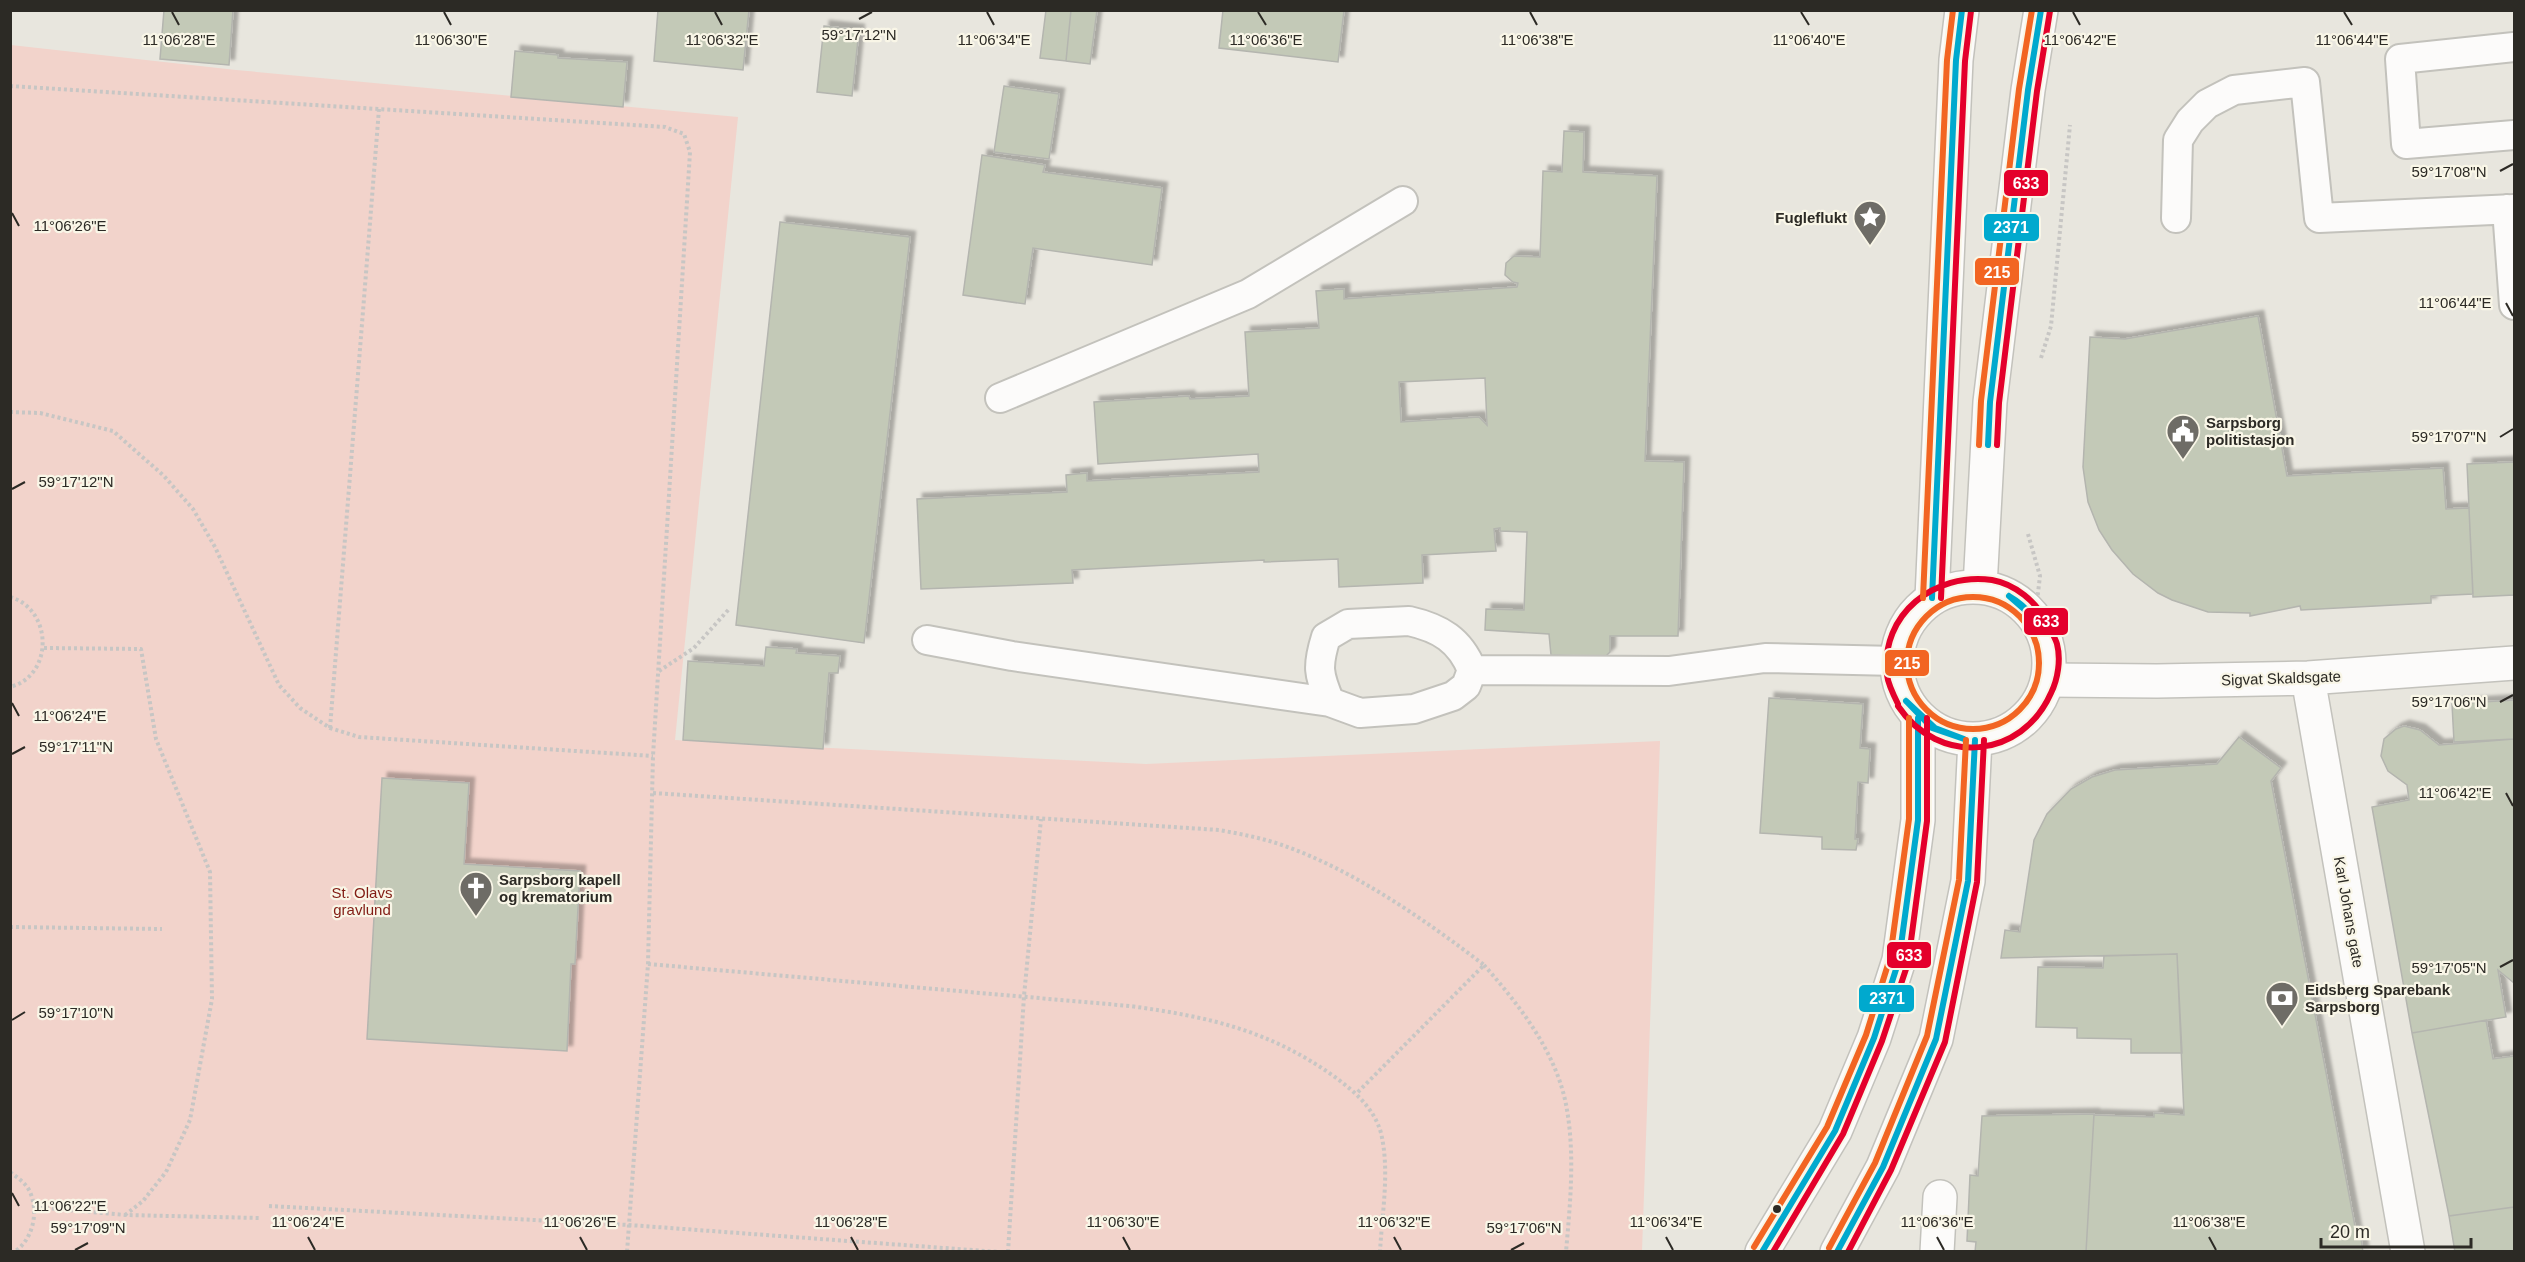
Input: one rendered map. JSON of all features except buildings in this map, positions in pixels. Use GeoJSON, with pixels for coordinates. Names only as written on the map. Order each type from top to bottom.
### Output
{"type":"FeatureCollection","features":[{"type":"Feature","properties":{"kind":"street"},"geometry":{"type":"LineString","coordinates":[[1932,598],[1956,60],[1962,10]]}},
{"type":"Feature","properties":{"kind":"street"},"geometry":{"type":"LineString","coordinates":[[1980,587],[1990,402],[2028,90],[2041,10]]}},
{"type":"Feature","properties":{"kind":"street"},"geometry":{"type":"LineString","coordinates":[[1980,587],[2001,592],[2020,603],[2035,618],[2045,637],[2049,658],[2048,680],[2041,698],[2029,715],[2013,728],[1995,736],[1975,740],[1954,738],[1935,730],[1918,718],[1906,701],[1898,682],[1896,662],[1899,643],[1906,625],[1917,610],[1932,598],[1947,591],[1980,587]]}},
{"type":"Feature","properties":{"kind":"street","name":"Sigvat Skaldsgate"},"geometry":{"type":"LineString","coordinates":[[2048,680],[2157,681],[2308,678],[2514,663]]}},
{"type":"Feature","properties":{"kind":"street","name":"Karl Johans gate"},"geometry":{"type":"LineString","coordinates":[[2308,678],[2408,1251]]}},
{"type":"Feature","properties":{"kind":"street"},"geometry":{"type":"LineString","coordinates":[[1762,1251],[1834,1131],[1874,1038],[1899,960],[1918,820],[1918,718]]}},
{"type":"Feature","properties":{"kind":"street"},"geometry":{"type":"LineString","coordinates":[[1837,1251],[1883,1167],[1936,1039],[1968,881],[1975,740]]}},
{"type":"Feature","properties":{"kind":"street"},"geometry":{"type":"LineString","coordinates":[[1937,1251],[1940,1197]]}},
{"type":"Feature","properties":{"kind":"lane"},"geometry":{"type":"LineString","coordinates":[[2514,47],[2400,59],[2406,144],[2514,135]]}},
{"type":"Feature","properties":{"kind":"lane"},"geometry":{"type":"LineString","coordinates":[[2176,218],[2178,140],[2190,121],[2207,104],[2234,90],[2305,82],[2319,218],[2511,209],[2514,305]]}},
{"type":"Feature","properties":{"kind":"lane"},"geometry":{"type":"LineString","coordinates":[[1000,398],[1248,294],[1403,201]]}},
{"type":"Feature","properties":{"kind":"lane"},"geometry":{"type":"LineString","coordinates":[[927,640],[1011,656],[1330,702],[1360,713],[1414,709],[1453,696],[1466,686],[1472,670],[1467,657],[1452,639],[1432,626],[1409,621],[1348,624],[1326,637],[1319,660],[1322,683],[1330,702]]}},
{"type":"Feature","properties":{"kind":"lane"},"geometry":{"type":"LineString","coordinates":[[1472,670],[1669,671],[1765,658],[1896,662]]}},
{"type":"Feature","properties":{"kind":"path"},"geometry":{"type":"LineString","coordinates":[[10,86],[665,127],[684,134],[690,152],[658,671],[648,964],[627,1251]]}},
{"type":"Feature","properties":{"kind":"path"},"geometry":{"type":"LineString","coordinates":[[330,728],[379,109]]}},
{"type":"Feature","properties":{"kind":"path"},"geometry":{"type":"LineString","coordinates":[[2039,367],[2052,326],[2071,117]]}},
{"type":"Feature","properties":{"kind":"path"},"geometry":{"type":"LineString","coordinates":[[10,412],[40,413],[113,431],[164,476],[193,509],[215,547],[279,684],[300,708],[330,728],[359,737],[654,756]]}},
{"type":"Feature","properties":{"kind":"path"},"geometry":{"type":"LineString","coordinates":[[2026,525],[2040,576],[2035,618]]}},
{"type":"Feature","properties":{"kind":"path"},"geometry":{"type":"LineString","coordinates":[[10,597],[27,606],[37,618],[43,632],[44,648],[39,663],[30,676],[10,687]]}},
{"type":"Feature","properties":{"kind":"path"},"geometry":{"type":"LineString","coordinates":[[658,671],[694,648],[730,608]]}},
{"type":"Feature","properties":{"kind":"path"},"geometry":{"type":"LineString","coordinates":[[44,648],[141,649],[156,739],[210,872],[212,999],[190,1120],[166,1172],[143,1201],[125,1215]]}},
{"type":"Feature","properties":{"kind":"path"},"geometry":{"type":"LineString","coordinates":[[653,793],[1220,830],[1283,845],[1383,895],[1429,923],[1484,965],[1512,997],[1538,1036],[1554,1068],[1567,1109],[1572,1178],[1566,1251]]}},
{"type":"Feature","properties":{"kind":"path"},"geometry":{"type":"LineString","coordinates":[[1008,1251],[1024,996],[1041,819]]}},
{"type":"Feature","properties":{"kind":"path"},"geometry":{"type":"LineString","coordinates":[[10,927],[162,929]]}},
{"type":"Feature","properties":{"kind":"path"},"geometry":{"type":"LineString","coordinates":[[648,964],[1130,1006],[1194,1015],[1243,1029],[1290,1048],[1357,1093],[1371,1111],[1380,1131],[1385,1160],[1380,1251]]}},
{"type":"Feature","properties":{"kind":"path"},"geometry":{"type":"LineString","coordinates":[[1357,1093],[1484,965]]}},
{"type":"Feature","properties":{"kind":"path"},"geometry":{"type":"LineString","coordinates":[[10,1172],[21,1180],[30,1192],[34,1207],[34,1223],[28,1237],[15,1251]]}},
{"type":"Feature","properties":{"kind":"path"},"geometry":{"type":"LineString","coordinates":[[269,1206],[629,1225],[999,1251]]}},
{"type":"Feature","properties":{"kind":"path"},"geometry":{"type":"LineString","coordinates":[[34,1207],[125,1215],[260,1218]]}},
{"type":"Feature","properties":{"kind":"green space","name":"St. Olavs gravlund"},"geometry":{"type":"Polygon","coordinates":[[[11,45],[236,70],[738,117],[675,740],[1146,764],[1660,741],[1642,1251],[11,1252],[11,45]]]}},
{"type":"Feature","properties":{"kind":"transit line","name":"215"},"geometry":{"type":"LineString","coordinates":[[1923,598],[1947,60],[1953,10]]}},
{"type":"Feature","properties":{"kind":"transit line","name":"2371"},"geometry":{"type":"LineString","coordinates":[[1932,598],[1956,60],[1962,10]]}},
{"type":"Feature","properties":{"kind":"transit line","name":"215"},"geometry":{"type":"LineString","coordinates":[[1979,445],[1981,401],[2019,89],[2032,10]]}},
{"type":"Feature","properties":{"kind":"transit line","name":"2371"},"geometry":{"type":"LineString","coordinates":[[1988,445],[1990,402],[2028,90],[2041,10]]}},
{"type":"Feature","properties":{"kind":"transit line","name":"633"},"geometry":{"type":"LineString","coordinates":[[1941,598],[1965,61],[1971,11]]}},
{"type":"Feature","properties":{"kind":"transit line","name":"633"},"geometry":{"type":"LineString","coordinates":[[1997,445],[1999,403],[2037,91],[2050,11]]}},
{"type":"Feature","properties":{"kind":"transit line","name":"633"},"geometry":{"type":"LineString","coordinates":[[1898,704],[1887,675],[1887,653],[1892,633],[1902,616],[1932,590],[1971,579],[2001,582],[2024,595],[2043,615],[2056,641],[2059,656],[2058,669],[2051,693],[2038,715],[2021,731],[2001,742],[1979,747],[1957,746],[1935,739],[1915,726],[1898,706]]}},
{"type":"Feature","properties":{"kind":"transit line","name":"2371"},"geometry":{"type":"LineString","coordinates":[[2009,596],[2027,611],[2040,630]]}},
{"type":"Feature","properties":{"kind":"transit line","name":"2371"},"geometry":{"type":"LineString","coordinates":[[2009,596],[2033,617],[2040,630]]}},
{"type":"Feature","properties":{"kind":"transit line","name":"215"},"geometry":{"type":"LineString","coordinates":[[1973,597],[1998,602],[2020,616],[2034,638],[2039,663],[2034,688],[2020,710],[1998,724],[1973,729],[1948,724],[1926,710],[1912,688],[1907,663],[1912,638],[1926,616],[1948,602],[1973,597]]}},
{"type":"Feature","properties":{"kind":"transit line","name":"2371"},"geometry":{"type":"LineString","coordinates":[[1906,701],[1935,728],[1964,739]]}},
{"type":"Feature","properties":{"kind":"transit line","name":"2371"},"geometry":{"type":"LineString","coordinates":[[1906,701],[1932,728],[1964,739]]}},
{"type":"Feature","properties":{"kind":"transit line","name":"215"},"geometry":{"type":"LineString","coordinates":[[1754,1247],[1827,1127],[1866,1035],[1890,958],[1909,819],[1909,718]]}},
{"type":"Feature","properties":{"kind":"transit line","name":"2371"},"geometry":{"type":"LineString","coordinates":[[1762,1252],[1835,1131],[1874,1038],[1899,960],[1918,820],[1918,718]]}},
{"type":"Feature","properties":{"kind":"transit line","name":"633"},"geometry":{"type":"LineString","coordinates":[[1773,1252],[1843,1134],[1882,1041],[1908,963],[1927,821],[1927,718]]}},
{"type":"Feature","properties":{"kind":"transit line","name":"215"},"geometry":{"type":"LineString","coordinates":[[1829,1248],[1875,1163],[1927,1036],[1959,880],[1966,740]]}},
{"type":"Feature","properties":{"kind":"transit line","name":"2371"},"geometry":{"type":"LineString","coordinates":[[1837,1252],[1883,1167],[1936,1039],[1968,881],[1975,740]]}},
{"type":"Feature","properties":{"kind":"transit line","name":"633"},"geometry":{"type":"LineString","coordinates":[[1848,1252],[1891,1170],[1945,1042],[1977,882],[1984,740]]}},
{"type":"Feature","properties":{"kind":"place","name":"Fugleflukt"},"geometry":{"type":"Point","coordinates":[1870,246]}},
{"type":"Feature","properties":{"kind":"place","name":"Sarpsborg politistasjon"},"geometry":{"type":"Point","coordinates":[2183,460]}},
{"type":"Feature","properties":{"kind":"place","name":"Sarpsborg kapell og krematorium"},"geometry":{"type":"Point","coordinates":[476,917]}},
{"type":"Feature","properties":{"kind":"place","name":"Eidsberg Sparebank Sarpsborg"},"geometry":{"type":"Point","coordinates":[2282,1027]}}]}
